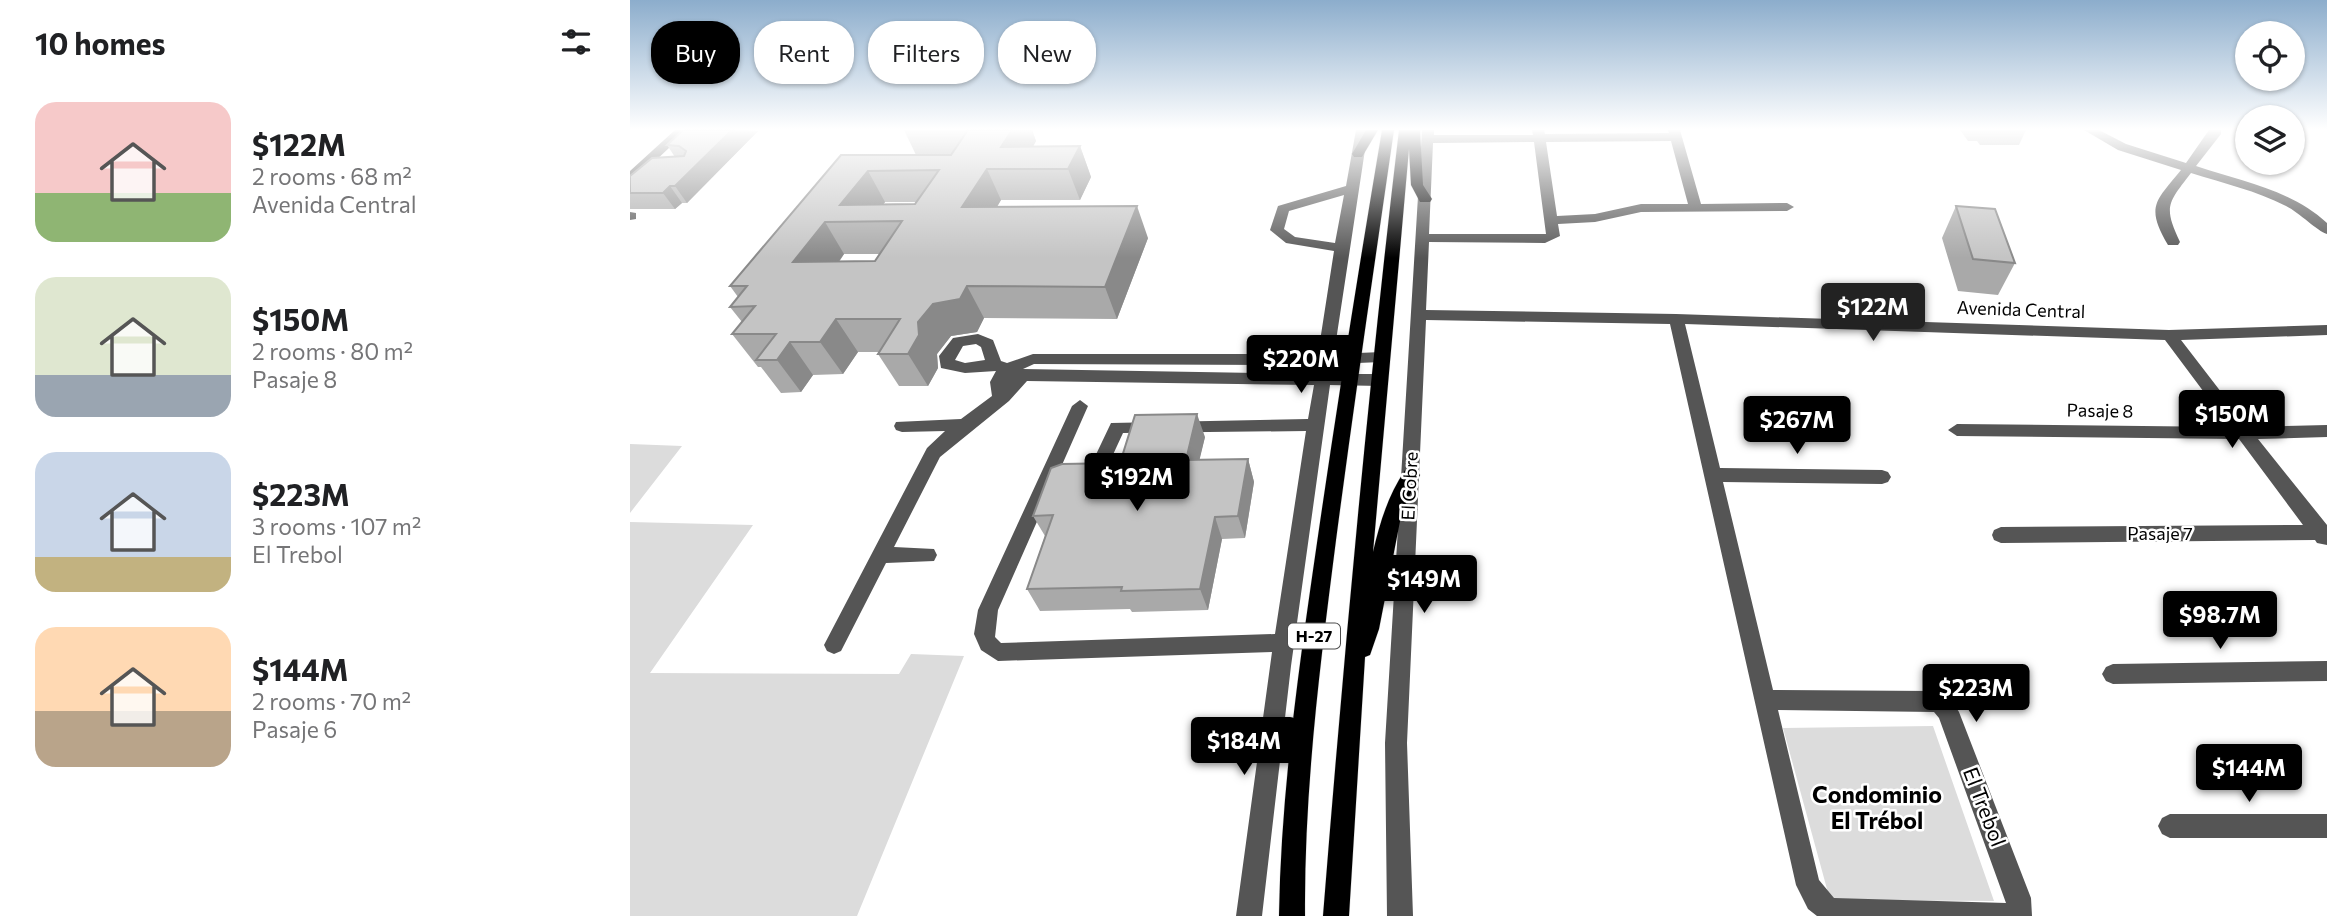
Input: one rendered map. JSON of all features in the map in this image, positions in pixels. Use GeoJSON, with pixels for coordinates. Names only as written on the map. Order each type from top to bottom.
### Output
{"type":"FeatureCollection","features":[{"type":"Feature","properties":{"kind":"main road","name":"H-27"},"geometry":{"type":"LineString","coordinates":[[1292,916],[1291,866],[1303,714],[1352,358],[1381,173]]}},
{"type":"Feature","properties":{"kind":"main road","name":"H-27"},"geometry":{"type":"LineString","coordinates":[[1336,916],[1352,682],[1401,173]]}},
{"type":"Feature","properties":{"kind":"main road"},"geometry":{"type":"LineString","coordinates":[[1416,173],[1417,185],[1425,199]]}},
{"type":"Feature","properties":{"kind":"main road"},"geometry":{"type":"LineString","coordinates":[[1352,682],[1375,603],[1392,508],[1399,489],[1410,475]]}},
{"type":"Feature","properties":{"kind":"street"},"geometry":{"type":"LineString","coordinates":[[1249,916],[1284,643],[1322,380],[1328,359],[1341,248],[1355,173]]}},
{"type":"Feature","properties":{"kind":"street","name":"El Cobre"},"geometry":{"type":"LineString","coordinates":[[1400,916],[1396,743],[1426,173]]}},
{"type":"Feature","properties":{"kind":"street"},"geometry":{"type":"LineString","coordinates":[[1423,238],[1551,237],[1552,220],[1545,173]]}},
{"type":"Feature","properties":{"kind":"street"},"geometry":{"type":"LineString","coordinates":[[1686,173],[1695,207]]}},
{"type":"Feature","properties":{"kind":"street"},"geometry":{"type":"LineString","coordinates":[[2173,242],[2162,218],[2162,202],[2185,173]]}},
{"type":"Feature","properties":{"kind":"street"},"geometry":{"type":"LineString","coordinates":[[2206,173],[2277,196],[2307,211],[2327,230]]}},
{"type":"Feature","properties":{"kind":"street"},"geometry":{"type":"LineString","coordinates":[[1341,248],[1291,240],[1277,230],[1283,209],[1352,188]]}},
{"type":"Feature","properties":{"kind":"street"},"geometry":{"type":"LineString","coordinates":[[1552,220],[1595,218],[1637,208],[1787,207]]}},
{"type":"Feature","properties":{"kind":"street","name":"Avenida Central"},"geometry":{"type":"LineString","coordinates":[[1419,315],[1676,319],[2169,335],[2327,330]]}},
{"type":"Feature","properties":{"kind":"street"},"geometry":{"type":"LineString","coordinates":[[1676,319],[1808,885],[1817,901],[1829,910],[2008,916]]}},
{"type":"Feature","properties":{"kind":"street"},"geometry":{"type":"LineString","coordinates":[[2169,335],[2325,535]]}},
{"type":"Feature","properties":{"kind":"street"},"geometry":{"type":"LineString","coordinates":[[1009,368],[1033,359],[1382,357]]}},
{"type":"Feature","properties":{"kind":"street"},"geometry":{"type":"LineString","coordinates":[[1094,376],[1102,360]]}},
{"type":"Feature","properties":{"kind":"street"},"geometry":{"type":"LineString","coordinates":[[1009,368],[1094,376],[1380,380]]}},
{"type":"Feature","properties":{"kind":"street"},"geometry":{"type":"LineString","coordinates":[[834,645],[933,453],[1001,397],[1009,368]]}},
{"type":"Feature","properties":{"kind":"street"},"geometry":{"type":"LineString","coordinates":[[1080,406],[988,610],[984,640],[988,647],[998,652],[1284,643]]}},
{"type":"Feature","properties":{"kind":"street"},"geometry":{"type":"LineString","coordinates":[[902,426],[964,425]]}},
{"type":"Feature","properties":{"kind":"street"},"geometry":{"type":"LineString","coordinates":[[1041,488],[1098,469],[1117,427],[1316,425]]}},
{"type":"Feature","properties":{"kind":"street","name":"Pasaje 8"},"geometry":{"type":"LineString","coordinates":[[1957,430],[2243,433],[2327,431]]}},
{"type":"Feature","properties":{"kind":"street"},"geometry":{"type":"LineString","coordinates":[[1711,475],[1882,477]]}},
{"type":"Feature","properties":{"kind":"street","name":"Pasaje 7"},"geometry":{"type":"LineString","coordinates":[[2001,535],[2325,535]]}},
{"type":"Feature","properties":{"kind":"street"},"geometry":{"type":"LineString","coordinates":[[880,555],[927,555]]}},
{"type":"Feature","properties":{"kind":"street"},"geometry":{"type":"LineString","coordinates":[[2113,674],[2327,671]]}},
{"type":"Feature","properties":{"kind":"street","name":"El Trebol"},"geometry":{"type":"LineString","coordinates":[[1765,701],[1932,701],[1942,705],[1948,712],[2018,898],[2021,913],[2014,916]]}},
{"type":"Feature","properties":{"kind":"street"},"geometry":{"type":"LineString","coordinates":[[2171,826],[2327,826]]}},
{"type":"Feature","properties":{"kind":"shaded area"},"geometry":{"type":"Polygon","coordinates":[[[630,444],[682,446],[630,513],[630,444]]]}},
{"type":"Feature","properties":{"kind":"shaded area"},"geometry":{"type":"Polygon","coordinates":[[[630,522],[753,525],[650,673],[899,674],[911,654],[964,656],[857,916],[630,916],[630,522]]]}},
{"type":"Feature","properties":{"kind":"shaded area"},"geometry":{"type":"Polygon","coordinates":[[[1933,726],[1994,901],[1830,900],[1783,728],[1933,726]]]}},
{"type":"Feature","properties":{"kind":"building"},"geometry":{"type":"Polygon","coordinates":[[[634,173],[688,173],[663,193],[630,193],[630,176],[634,173]]]}},
{"type":"Feature","properties":{"kind":"building"},"geometry":{"type":"Polygon","coordinates":[[[826,173],[867,173],[840,205],[915,204],[937,173],[985,173],[962,207],[1137,206],[1105,287],[967,286],[960,299],[933,304],[918,322],[919,335],[908,354],[878,354],[900,319],[836,319],[820,342],[790,342],[777,360],[756,360],[776,334],[732,334],[755,306],[730,307],[747,286],[730,286],[826,173]],[[902,221],[825,222],[793,262],[875,261],[902,221]]]}},
{"type":"Feature","properties":{"kind":"building"},"geometry":{"type":"Polygon","coordinates":[[[1956,206],[1995,209],[2015,263],[1973,259],[1956,206]]]}},
{"type":"Feature","properties":{"kind":"building"},"geometry":{"type":"Polygon","coordinates":[[[1197,414],[1186,460],[1248,459],[1238,516],[1215,517],[1200,589],[1027,589],[1053,515],[1033,516],[1051,468],[1062,464],[1120,463],[1135,415],[1197,414]]]}},
{"type":"Feature","properties":{"kind":"district","name":"Condominio El Trébol"},"geometry":{"type":"Point","coordinates":[1877,808]}}]}
